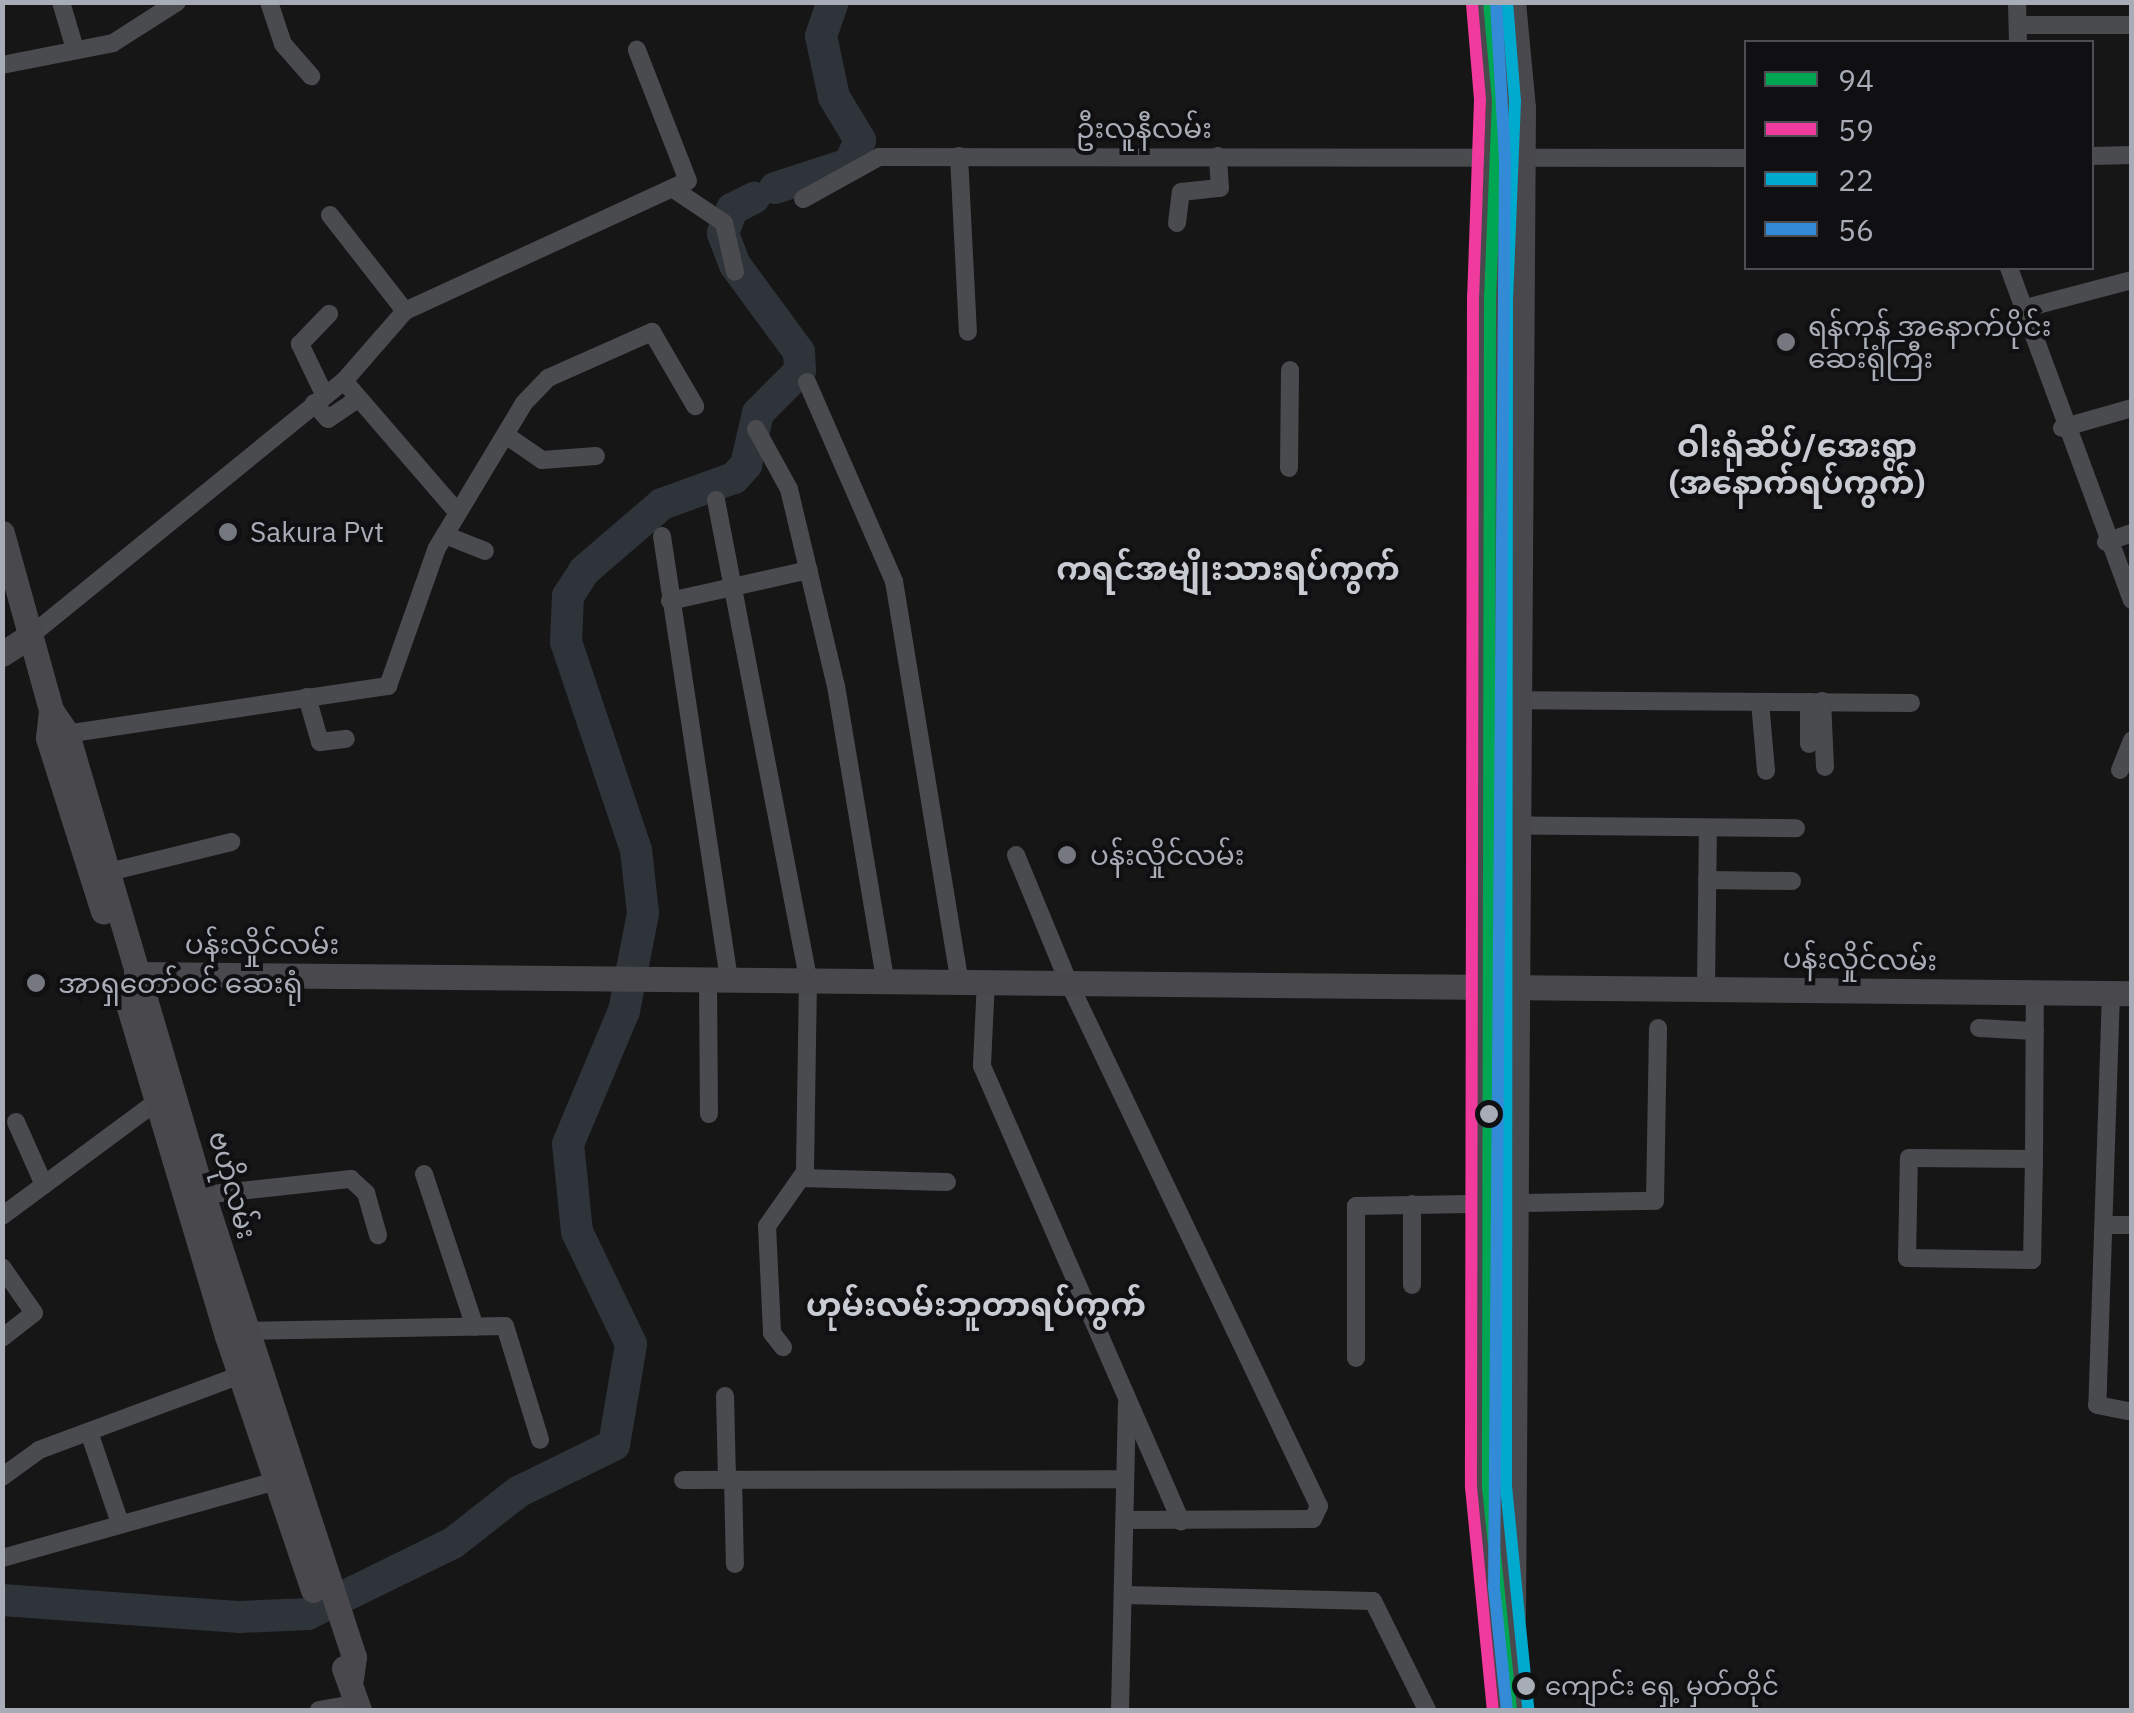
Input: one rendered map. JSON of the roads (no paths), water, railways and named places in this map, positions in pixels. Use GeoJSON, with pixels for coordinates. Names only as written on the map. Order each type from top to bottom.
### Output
{"type":"FeatureCollection","features":[{"type":"Feature","properties":{"kind":"main road"},"geometry":{"type":"LineString","coordinates":[[1489,2],[1496,161],[1487,825],[1486,1367],[1500,1461],[1525,1710]]}},
{"type":"Feature","properties":{"kind":"main road"},"geometry":{"type":"LineString","coordinates":[[1511,1710],[1500,1461],[1514,1368],[1523,160],[1513,2]]}},
{"type":"Feature","properties":{"kind":"main road"},"geometry":{"type":"LineString","coordinates":[[1492,423],[1519,422]]}},
{"type":"Feature","properties":{"kind":"main road","name":"ဗဟိုလမ်း"},"geometry":{"type":"LineString","coordinates":[[2,532],[156,1102],[340,1639],[356,1698]]}},
{"type":"Feature","properties":{"kind":"main road"},"geometry":{"type":"LineString","coordinates":[[1491,534],[1519,533]]}},
{"type":"Feature","properties":{"kind":"main road"},"geometry":{"type":"LineString","coordinates":[[2,654],[30,636]]}},
{"type":"Feature","properties":{"kind":"main road","name":"ဗဟိုလမ်း"},"geometry":{"type":"LineString","coordinates":[[58,736],[110,872],[136,974],[246,1331],[250,1371],[274,1482],[321,1588]]}},
{"type":"Feature","properties":{"kind":"main road","name":"ပန်းလှိုင်လမ်း"},"geometry":{"type":"LineString","coordinates":[[136,974],[1516,984],[2121,993]]}},
{"type":"Feature","properties":{"kind":"main road"},"geometry":{"type":"LineString","coordinates":[[1486,1367],[1514,1368]]}},
{"type":"Feature","properties":{"kind":"street"},"geometry":{"type":"LineString","coordinates":[[61,2],[75,50]]}},
{"type":"Feature","properties":{"kind":"street"},"geometry":{"type":"LineString","coordinates":[[2,65],[112,44],[177,2]]}},
{"type":"Feature","properties":{"kind":"street"},"geometry":{"type":"LineString","coordinates":[[269,2],[283,44],[311,76]]}},
{"type":"Feature","properties":{"kind":"street"},"geometry":{"type":"LineString","coordinates":[[2017,2],[2018,34],[2132,25]]}},
{"type":"Feature","properties":{"kind":"street"},"geometry":{"type":"LineString","coordinates":[[30,636],[344,381],[405,311],[672,188],[688,173],[638,50]]}},
{"type":"Feature","properties":{"kind":"street"},"geometry":{"type":"LineString","coordinates":[[2094,156],[2132,155]]}},
{"type":"Feature","properties":{"kind":"street"},"geometry":{"type":"LineString","coordinates":[[959,156],[968,332]]}},
{"type":"Feature","properties":{"kind":"street"},"geometry":{"type":"LineString","coordinates":[[1177,224],[1181,192],[1220,188],[1218,156]]}},
{"type":"Feature","properties":{"kind":"street","name":"ဦးလူနီလမ်း"},"geometry":{"type":"LineString","coordinates":[[803,199],[878,157],[1218,156],[1496,161],[1744,158]]}},
{"type":"Feature","properties":{"kind":"street"},"geometry":{"type":"LineString","coordinates":[[672,188],[724,224],[735,272]]}},
{"type":"Feature","properties":{"kind":"street"},"geometry":{"type":"LineString","coordinates":[[330,215],[405,311]]}},
{"type":"Feature","properties":{"kind":"street"},"geometry":{"type":"LineString","coordinates":[[2010,270],[2062,428],[2132,600]]}},
{"type":"Feature","properties":{"kind":"street"},"geometry":{"type":"LineString","coordinates":[[2022,309],[2132,280]]}},
{"type":"Feature","properties":{"kind":"street"},"geometry":{"type":"LineString","coordinates":[[330,314],[300,344],[328,419],[358,399]]}},
{"type":"Feature","properties":{"kind":"street"},"geometry":{"type":"LineString","coordinates":[[58,736],[388,686],[445,534],[548,378],[646,333],[657,334],[695,406]]}},
{"type":"Feature","properties":{"kind":"street"},"geometry":{"type":"LineString","coordinates":[[1289,468],[1290,370]]}},
{"type":"Feature","properties":{"kind":"street"},"geometry":{"type":"LineString","coordinates":[[344,381],[458,513]]}},
{"type":"Feature","properties":{"kind":"street"},"geometry":{"type":"LineString","coordinates":[[807,382],[894,581],[959,980]]}},
{"type":"Feature","properties":{"kind":"street"},"geometry":{"type":"LineString","coordinates":[[2062,428],[2132,408]]}},
{"type":"Feature","properties":{"kind":"street"},"geometry":{"type":"LineString","coordinates":[[756,429],[789,489],[836,686],[885,979]]}},
{"type":"Feature","properties":{"kind":"street"},"geometry":{"type":"LineString","coordinates":[[508,436],[542,460],[596,456]]}},
{"type":"Feature","properties":{"kind":"street"},"geometry":{"type":"LineString","coordinates":[[716,500],[737,589],[808,979],[801,1178],[767,1226],[772,1333],[784,1346]]}},
{"type":"Feature","properties":{"kind":"street"},"geometry":{"type":"LineString","coordinates":[[2106,542],[2132,533]]}},
{"type":"Feature","properties":{"kind":"street"},"geometry":{"type":"LineString","coordinates":[[445,534],[485,551]]}},
{"type":"Feature","properties":{"kind":"street"},"geometry":{"type":"LineString","coordinates":[[662,536],[719,978],[709,1114]]}},
{"type":"Feature","properties":{"kind":"street"},"geometry":{"type":"LineString","coordinates":[[670,601],[808,570]]}},
{"type":"Feature","properties":{"kind":"street"},"geometry":{"type":"LineString","coordinates":[[307,698],[320,742],[346,739]]}},
{"type":"Feature","properties":{"kind":"street"},"geometry":{"type":"LineString","coordinates":[[1491,700],[1912,703]]}},
{"type":"Feature","properties":{"kind":"street"},"geometry":{"type":"LineString","coordinates":[[1760,702],[1766,771]]}},
{"type":"Feature","properties":{"kind":"street"},"geometry":{"type":"LineString","coordinates":[[1809,744],[1816,702]]}},
{"type":"Feature","properties":{"kind":"street"},"geometry":{"type":"LineString","coordinates":[[1816,702],[1825,768]]}},
{"type":"Feature","properties":{"kind":"street"},"geometry":{"type":"LineString","coordinates":[[2120,770],[2132,740]]}},
{"type":"Feature","properties":{"kind":"street"},"geometry":{"type":"LineString","coordinates":[[1487,825],[1796,828]]}},
{"type":"Feature","properties":{"kind":"street"},"geometry":{"type":"LineString","coordinates":[[1706,986],[1708,828]]}},
{"type":"Feature","properties":{"kind":"street"},"geometry":{"type":"LineString","coordinates":[[110,872],[231,842]]}},
{"type":"Feature","properties":{"kind":"street"},"geometry":{"type":"LineString","coordinates":[[1016,855],[1319,1506],[1313,1518],[1126,1520]]}},
{"type":"Feature","properties":{"kind":"street"},"geometry":{"type":"LineString","coordinates":[[1707,880],[1792,882]]}},
{"type":"Feature","properties":{"kind":"street"},"geometry":{"type":"LineString","coordinates":[[986,980],[982,1066],[1181,1520]]}},
{"type":"Feature","properties":{"kind":"street"},"geometry":{"type":"LineString","coordinates":[[2034,1158],[1909,1158],[1907,1258],[2032,1260],[2034,1158],[2035,992]]}},
{"type":"Feature","properties":{"kind":"street"},"geometry":{"type":"LineString","coordinates":[[2121,993],[2104,1225],[2098,1410],[2132,1412]]}},
{"type":"Feature","properties":{"kind":"street"},"geometry":{"type":"LineString","coordinates":[[1356,1358],[1356,1206],[1486,1200],[1655,1200],[1658,1028]]}},
{"type":"Feature","properties":{"kind":"street"},"geometry":{"type":"LineString","coordinates":[[1978,1028],[2035,1031]]}},
{"type":"Feature","properties":{"kind":"street"},"geometry":{"type":"LineString","coordinates":[[2,1216],[156,1102]]}},
{"type":"Feature","properties":{"kind":"street"},"geometry":{"type":"LineString","coordinates":[[16,1122],[44,1185]]}},
{"type":"Feature","properties":{"kind":"street"},"geometry":{"type":"LineString","coordinates":[[424,1174],[475,1327]]}},
{"type":"Feature","properties":{"kind":"street"},"geometry":{"type":"LineString","coordinates":[[801,1178],[947,1182]]}},
{"type":"Feature","properties":{"kind":"street"},"geometry":{"type":"LineString","coordinates":[[203,1195],[351,1179],[366,1193],[378,1235]]}},
{"type":"Feature","properties":{"kind":"street"},"geometry":{"type":"LineString","coordinates":[[1412,1204],[1412,1285]]}},
{"type":"Feature","properties":{"kind":"street"},"geometry":{"type":"LineString","coordinates":[[2104,1225],[2132,1226]]}},
{"type":"Feature","properties":{"kind":"street"},"geometry":{"type":"LineString","coordinates":[[2,1267],[34,1313],[2,1338]]}},
{"type":"Feature","properties":{"kind":"street"},"geometry":{"type":"LineString","coordinates":[[246,1331],[505,1326],[540,1440]]}},
{"type":"Feature","properties":{"kind":"street"},"geometry":{"type":"LineString","coordinates":[[2,1477],[38,1450],[250,1371]]}},
{"type":"Feature","properties":{"kind":"street"},"geometry":{"type":"LineString","coordinates":[[725,1396],[735,1564]]}},
{"type":"Feature","properties":{"kind":"street"},"geometry":{"type":"LineString","coordinates":[[1120,1710],[1127,1398]]}},
{"type":"Feature","properties":{"kind":"street"},"geometry":{"type":"LineString","coordinates":[[89,1432],[119,1520]]}},
{"type":"Feature","properties":{"kind":"street"},"geometry":{"type":"LineString","coordinates":[[683,1480],[1125,1479]]}},
{"type":"Feature","properties":{"kind":"street"},"geometry":{"type":"LineString","coordinates":[[2,1558],[119,1520],[274,1482]]}},
{"type":"Feature","properties":{"kind":"street"},"geometry":{"type":"LineString","coordinates":[[1125,1595],[1375,1602],[1427,1710]]}},
{"type":"Feature","properties":{"kind":"street"},"geometry":{"type":"LineString","coordinates":[[320,1710],[356,1698]]}},
{"type":"Feature","properties":{"kind":"waterway"},"geometry":{"type":"LineString","coordinates":[[775,188],[849,164],[860,140],[834,97],[821,36],[833,2]]}},
{"type":"Feature","properties":{"kind":"waterway"},"geometry":{"type":"LineString","coordinates":[[2,1600],[240,1617],[308,1614],[453,1543],[518,1492],[614,1445],[631,1344],[577,1232],[568,1144],[624,1011],[643,913],[636,850],[566,642],[568,596],[584,571],[662,504],[734,478],[746,465],[758,413],[800,371],[799,352],[735,265],[723,233],[732,209],[754,198]]}},
{"type":"Feature","properties":{"kind":"place","name":"ရန်ကုန် အနောက်ပိုင်း ဆေးရုံကြီး"},"geometry":{"type":"Point","coordinates":[1786,342]}},
{"type":"Feature","properties":{"kind":"place","name":"Sakura Pvt"},"geometry":{"type":"Point","coordinates":[228,532]}},
{"type":"Feature","properties":{"kind":"place","name":"ပန်းလှိုင်လမ်း"},"geometry":{"type":"Point","coordinates":[1067,855]}},
{"type":"Feature","properties":{"kind":"place","name":"အာရှတော်ဝင် ဆေးရုံ"},"geometry":{"type":"Point","coordinates":[36,983]}},
{"type":"Feature","properties":{"kind":"place","name":"ကျောင်း ရှေ့ မှတ်တိုင်"},"geometry":{"type":"Point","coordinates":[1526,1686]}},
{"type":"Feature","properties":{"kind":"district","name":"ဝါးရုံဆိပ်/အေးရွာ (အနောက်ရပ်ကွက်)"},"geometry":{"type":"Point","coordinates":[1797,464]}},
{"type":"Feature","properties":{"kind":"district","name":"ကရင်အမျိုးသားရပ်ကွက်"},"geometry":{"type":"Point","coordinates":[1228,568]}},
{"type":"Feature","properties":{"kind":"district","name":"ဟုမ်းလမ်းဘူတာရပ်ကွက်"},"geometry":{"type":"Point","coordinates":[976,1304]}}]}
